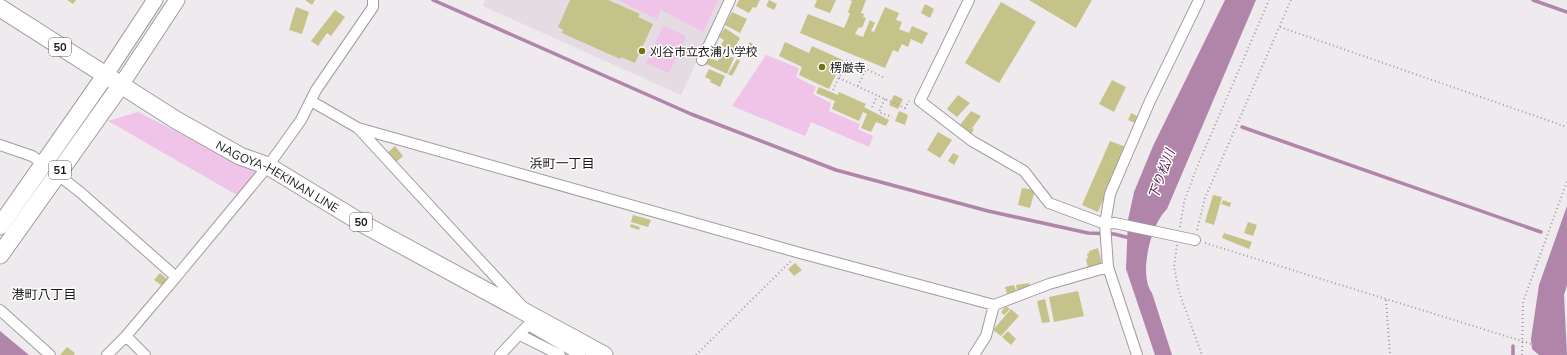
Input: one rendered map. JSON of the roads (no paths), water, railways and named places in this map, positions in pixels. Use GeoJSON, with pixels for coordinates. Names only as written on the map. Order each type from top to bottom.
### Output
{"type":"FeatureCollection","features":[{"type":"Feature","properties":{"kind":"main road","name":"NAGOYA-HEKINAN LINE"},"geometry":{"type":"LineString","coordinates":[[0,8],[105,76],[240,156],[268,166],[365,225],[604,355]]}},
{"type":"Feature","properties":{"kind":"main road","name":"51"},"geometry":{"type":"LineString","coordinates":[[0,255],[105,76]]}},
{"type":"Feature","properties":{"kind":"main road","name":"51"},"geometry":{"type":"LineString","coordinates":[[0,226],[51,169],[120,85]]}},
{"type":"Feature","properties":{"kind":"street"},"geometry":{"type":"LineString","coordinates":[[105,76],[155,0]]}},
{"type":"Feature","properties":{"kind":"street"},"geometry":{"type":"LineString","coordinates":[[120,85],[177,0]]}},
{"type":"Feature","properties":{"kind":"street"},"geometry":{"type":"LineString","coordinates":[[107,355],[126,336],[268,166],[301,120],[316,90],[373,7],[373,0]]}},
{"type":"Feature","properties":{"kind":"street"},"geometry":{"type":"LineString","coordinates":[[702,60],[730,0]]}},
{"type":"Feature","properties":{"kind":"street"},"geometry":{"type":"LineString","coordinates":[[969,0],[920,101],[972,141],[1024,171],[1049,203],[1105,225],[1115,223],[1178,235],[1195,240]]}},
{"type":"Feature","properties":{"kind":"street"},"geometry":{"type":"LineString","coordinates":[[1137,355],[1108,267],[1105,225],[1110,194],[1150,101],[1199,0]]}},
{"type":"Feature","properties":{"kind":"street"},"geometry":{"type":"LineString","coordinates":[[311,101],[358,128],[800,253],[994,305],[1049,284],[1108,267]]}},
{"type":"Feature","properties":{"kind":"street"},"geometry":{"type":"LineString","coordinates":[[358,128],[529,313]]}},
{"type":"Feature","properties":{"kind":"street"},"geometry":{"type":"LineString","coordinates":[[0,145],[32,156],[51,169],[80,192],[176,277]]}},
{"type":"Feature","properties":{"kind":"street"},"geometry":{"type":"LineString","coordinates":[[974,355],[986,336],[994,305]]}},
{"type":"Feature","properties":{"kind":"street"},"geometry":{"type":"LineString","coordinates":[[0,310],[50,355]]}},
{"type":"Feature","properties":{"kind":"street"},"geometry":{"type":"LineString","coordinates":[[500,355],[528,325],[580,355]]}},
{"type":"Feature","properties":{"kind":"street"},"geometry":{"type":"LineString","coordinates":[[520,334],[560,355]]}},
{"type":"Feature","properties":{"kind":"street"},"geometry":{"type":"LineString","coordinates":[[126,336],[145,355]]}},
{"type":"Feature","properties":{"kind":"water","name":"下り松川"},"geometry":{"type":"Polygon","coordinates":[[[1225,0],[1256,0],[1167,209],[1161,216],[1156,226],[1148,250],[1146,274],[1148,285],[1172,355],[1155,355],[1126,269],[1128,220],[1134,192],[1153,146],[1225,0]]]}},
{"type":"Feature","properties":{"kind":"water"},"geometry":{"type":"Polygon","coordinates":[[[1567,206],[1567,285],[1564,295],[1567,355],[1539,355],[1532,349],[1531,339],[1539,285],[1567,206]]]}},
{"type":"Feature","properties":{"kind":"water"},"geometry":{"type":"Polygon","coordinates":[[[0,331],[29,355],[0,355],[0,331]]]}},
{"type":"Feature","properties":{"kind":"waterway"},"geometry":{"type":"LineString","coordinates":[[433,0],[691,114],[836,170],[988,211],[1088,233],[1114,234],[1130,238]]}},
{"type":"Feature","properties":{"kind":"waterway"},"geometry":{"type":"LineString","coordinates":[[1533,0],[1567,12]]}},
{"type":"Feature","properties":{"kind":"waterway"},"geometry":{"type":"LineString","coordinates":[[1242,127],[1541,232]]}},
{"type":"Feature","properties":{"kind":"waterway"},"geometry":{"type":"LineString","coordinates":[[1513,346],[1513,355]]}},
{"type":"Feature","properties":{"kind":"place","name":"刈谷市立衣浦小学校"},"geometry":{"type":"Point","coordinates":[642,51]}},
{"type":"Feature","properties":{"kind":"place","name":"楞厳寺"},"geometry":{"type":"Point","coordinates":[822,67]}},
{"type":"Feature","properties":{"kind":"district","name":"浜町一丁目"},"geometry":{"type":"Point","coordinates":[562,163]}},
{"type":"Feature","properties":{"kind":"district","name":"港町八丁目"},"geometry":{"type":"Point","coordinates":[44,294]}}]}
